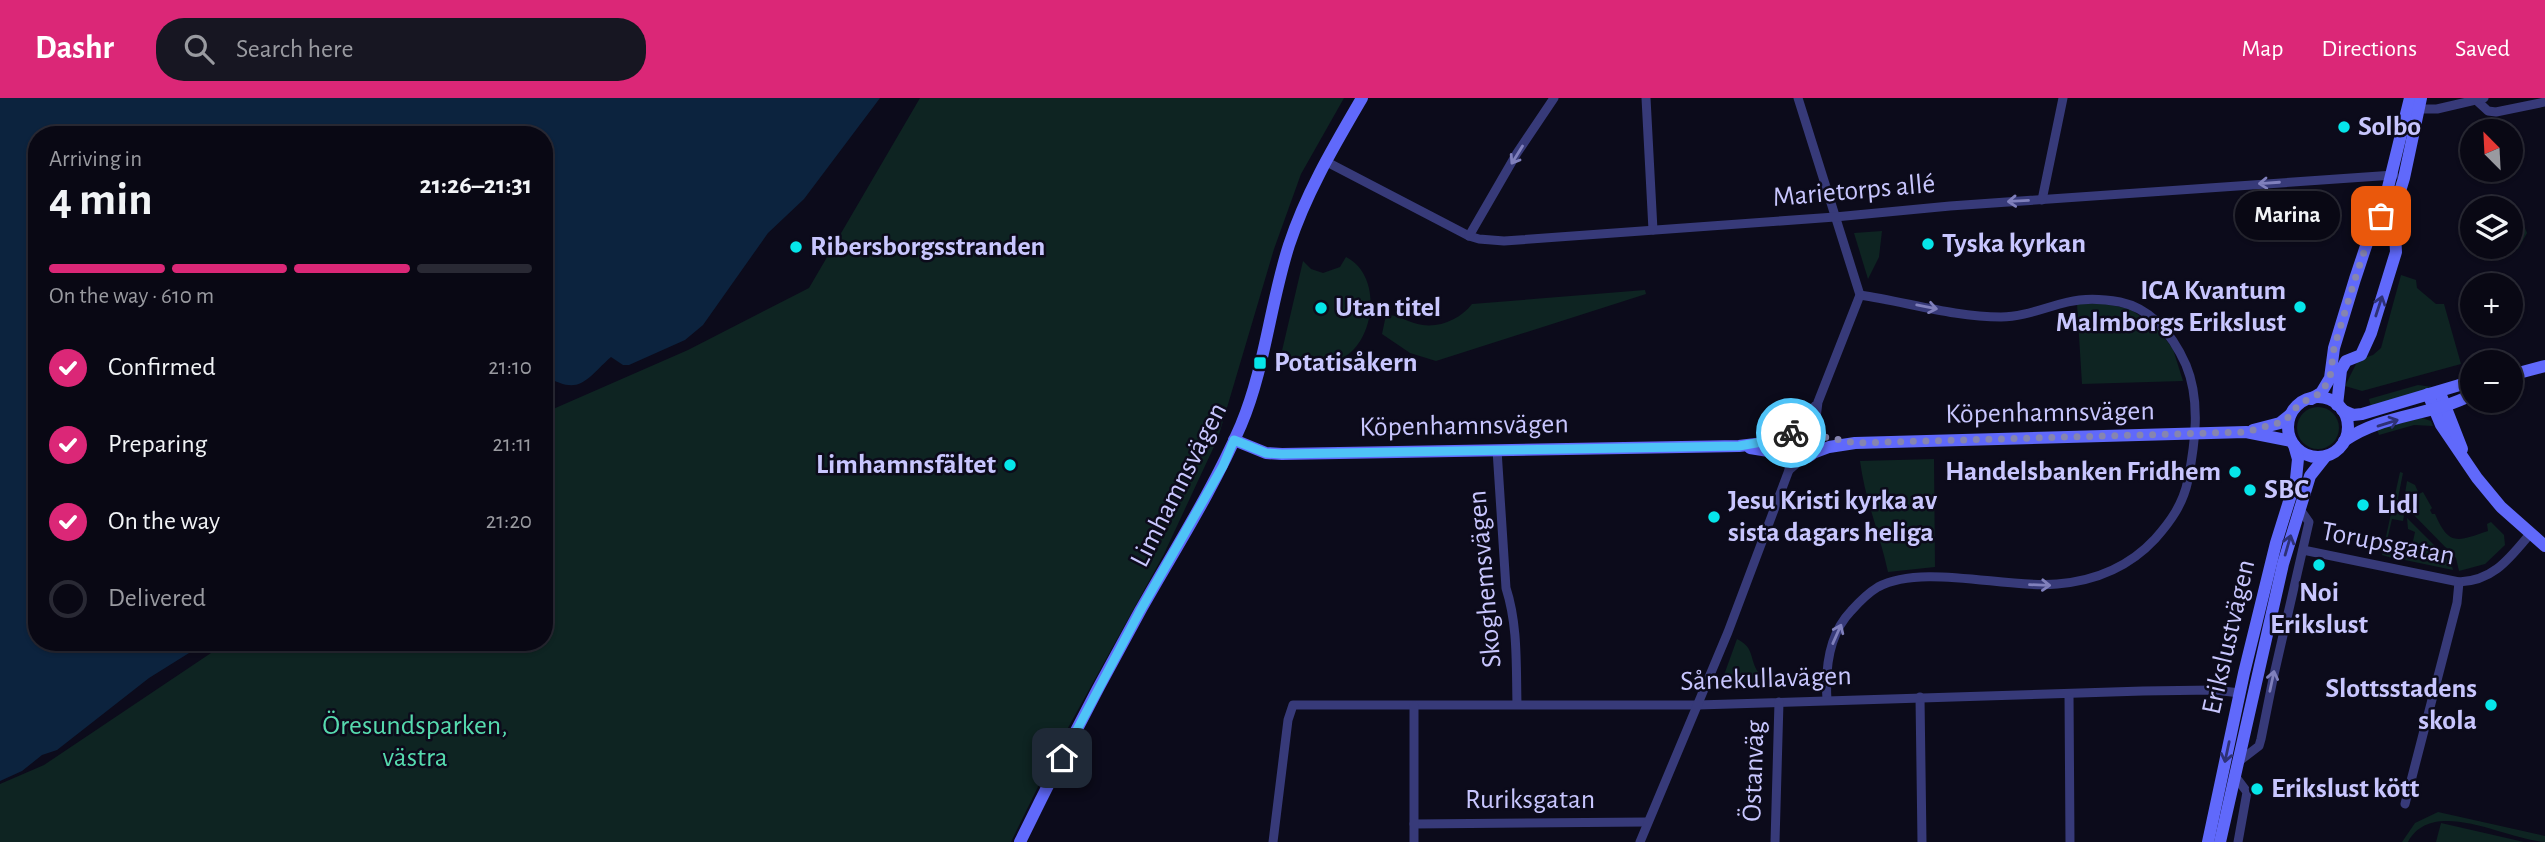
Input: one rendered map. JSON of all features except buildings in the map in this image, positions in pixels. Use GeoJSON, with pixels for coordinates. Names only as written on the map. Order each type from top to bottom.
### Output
{"type":"FeatureCollection","features":[{"type":"Feature","properties":{"kind":"street","name":"Limhamnsvägen"},"geometry":{"type":"LineString","coordinates":[[1020,842],[1140,611],[1223,466],[1254,385],[1289,247],[1304,204],[1325,161],[1362,98]]}},
{"type":"Feature","properties":{"kind":"street"},"geometry":{"type":"LineString","coordinates":[[1469,236],[1517,153],[1554,98]]}},
{"type":"Feature","properties":{"kind":"street"},"geometry":{"type":"LineString","coordinates":[[1646,98],[1653,230]]}},
{"type":"Feature","properties":{"kind":"street"},"geometry":{"type":"LineString","coordinates":[[1640,842],[1728,632],[1789,470],[1800,454],[1817,444],[1815,435],[1818,402],[1860,295],[1798,98]]}},
{"type":"Feature","properties":{"kind":"street"},"geometry":{"type":"LineString","coordinates":[[2042,200],[2063,98]]}},
{"type":"Feature","properties":{"kind":"street"},"geometry":{"type":"LineString","coordinates":[[2415,104],[2437,109],[2480,99],[2488,111],[2496,112],[2545,102]]}},
{"type":"Feature","properties":{"kind":"street"},"geometry":{"type":"LineString","coordinates":[[2311,399],[2321,393],[2331,376],[2334,348],[2367,243],[2375,223],[2381,216],[2390,174],[2415,104]]}},
{"type":"Feature","properties":{"kind":"street"},"geometry":{"type":"LineString","coordinates":[[2344,441],[2347,422],[2339,407],[2341,370],[2346,361],[2361,355],[2371,333],[2396,252],[2391,221],[2404,178],[2415,104]]}},
{"type":"Feature","properties":{"kind":"street","name":"Marietorps allé"},"geometry":{"type":"LineString","coordinates":[[1325,161],[1469,236],[1504,241],[1835,217],[1950,205],[2390,174],[2404,178]]}},
{"type":"Feature","properties":{"kind":"street"},"geometry":{"type":"LineString","coordinates":[[1827,700],[1825,679],[1828,655],[1837,631],[1860,601],[1877,587],[1908,579],[1941,578],[2012,584],[2073,583],[2101,575],[2136,556],[2171,521],[2184,496],[2196,434],[2192,389],[2178,346],[2162,324],[2130,305],[2099,300],[2070,301],[2036,312],[2004,317],[1962,314],[1860,295]]}},
{"type":"Feature","properties":{"kind":"street"},"geometry":{"type":"LineString","coordinates":[[2523,372],[2545,366]]}},
{"type":"Feature","properties":{"kind":"street"},"geometry":{"type":"LineString","coordinates":[[2311,399],[2320,398],[2353,415],[2460,385]]}},
{"type":"Feature","properties":{"kind":"street"},"geometry":{"type":"LineString","coordinates":[[2434,392],[2451,441],[2477,478],[2501,508],[2545,546]]}},
{"type":"Feature","properties":{"kind":"street","name":"Köpenhamnsvägen"},"geometry":{"type":"LineString","coordinates":[[1739,446],[1800,454],[1855,443],[2246,432],[2280,424],[2299,404],[2311,399]]}},
{"type":"Feature","properties":{"kind":"street"},"geometry":{"type":"LineString","coordinates":[[2325,457],[2362,430],[2460,399]]}},
{"type":"Feature","properties":{"kind":"street"},"geometry":{"type":"LineString","coordinates":[[1800,454],[1788,444],[1818,402]]}},
{"type":"Feature","properties":{"kind":"street"},"geometry":{"type":"LineString","coordinates":[[2291,414],[2288,423],[2292,443]]}},
{"type":"Feature","properties":{"kind":"street"},"geometry":{"type":"LineString","coordinates":[[1794,432],[1807,429],[1815,435]]}},
{"type":"Feature","properties":{"kind":"street","name":"Köpenhamnsvägen"},"geometry":{"type":"LineString","coordinates":[[1234,440],[1266,453],[1282,454],[1739,446],[1764,443],[1794,432]]}},
{"type":"Feature","properties":{"kind":"street","name":"Köpenhamnsvägen"},"geometry":{"type":"LineString","coordinates":[[2246,432],[2292,443],[2309,456],[2325,457]]}},
{"type":"Feature","properties":{"kind":"street","name":"Köpenhamnsvägen"},"geometry":{"type":"LineString","coordinates":[[1815,435],[1855,443]]}},
{"type":"Feature","properties":{"kind":"street","name":"Erikslustvägen"},"geometry":{"type":"LineString","coordinates":[[2207,842],[2276,543],[2296,480],[2298,459],[2292,443]]}},
{"type":"Feature","properties":{"kind":"street","name":"Skoghemsvägen"},"geometry":{"type":"LineString","coordinates":[[1497,450],[1506,588],[1514,627],[1517,704]]}},
{"type":"Feature","properties":{"kind":"street","name":"Erikslustvägen"},"geometry":{"type":"LineString","coordinates":[[2220,842],[2277,587],[2312,470],[2325,457]]}},
{"type":"Feature","properties":{"kind":"street","name":"Erikslustvägen"},"geometry":{"type":"LineString","coordinates":[[2238,762],[2259,746],[2261,739],[2309,522],[2299,508]]}},
{"type":"Feature","properties":{"kind":"street","name":"Torupsgatan"},"geometry":{"type":"LineString","coordinates":[[2303,550],[2459,582],[2472,582],[2487,577],[2503,564],[2530,534]]}},
{"type":"Feature","properties":{"kind":"street"},"geometry":{"type":"LineString","coordinates":[[2404,804],[2457,603],[2459,582]]}},
{"type":"Feature","properties":{"kind":"street","name":"Sånekullavägen"},"geometry":{"type":"LineString","coordinates":[[1273,842],[1287,720],[1293,705],[1698,705],[1920,697],[2214,690],[2240,692]]}},
{"type":"Feature","properties":{"kind":"street"},"geometry":{"type":"LineString","coordinates":[[2069,694],[2070,842]]}},
{"type":"Feature","properties":{"kind":"street"},"geometry":{"type":"LineString","coordinates":[[1920,697],[1922,842]]}},
{"type":"Feature","properties":{"kind":"street","name":"Östanväg"},"geometry":{"type":"LineString","coordinates":[[1775,842],[1779,702]]}},
{"type":"Feature","properties":{"kind":"street"},"geometry":{"type":"LineString","coordinates":[[1414,706],[1414,842]]}},
{"type":"Feature","properties":{"kind":"street"},"geometry":{"type":"LineString","coordinates":[[2235,776],[2248,792],[2238,842]]}},
{"type":"Feature","properties":{"kind":"street","name":"Ruriksgatan"},"geometry":{"type":"LineString","coordinates":[[1414,824],[1647,822]]}},
{"type":"Feature","properties":{"kind":"green space","name":"Öresundsparken, västra"},"geometry":{"type":"Polygon","coordinates":[[[920,98],[1344,98],[1301,174],[1274,249],[1218,438],[1164,554],[1058,746],[1011,842],[0,842],[0,784],[44,765],[214,651],[553,651],[553,409],[688,350],[809,288],[920,98]]]}},
{"type":"Feature","properties":{"kind":"green space"},"geometry":{"type":"Polygon","coordinates":[[[1882,231],[1879,257],[1868,279],[1854,233],[1882,231]]]}},
{"type":"Feature","properties":{"kind":"green space"},"geometry":{"type":"Polygon","coordinates":[[[1346,257],[1358,266],[1370,295],[1370,312],[1359,343],[1349,354],[1329,362],[1281,355],[1303,261],[1311,269],[1323,273],[1340,267],[1346,257]]]}},
{"type":"Feature","properties":{"kind":"green space"},"geometry":{"type":"Polygon","coordinates":[[[2401,275],[2416,280],[2417,288],[2436,304],[2444,304],[2460,364],[2362,391],[2345,386],[2358,360],[2373,355],[2381,348],[2401,275]]]}},
{"type":"Feature","properties":{"kind":"green space"},"geometry":{"type":"Polygon","coordinates":[[[1645,290],[1646,294],[1436,361],[1410,353],[1382,334],[1386,315],[1422,325],[1438,325],[1460,315],[1472,304],[1645,290]]]}},
{"type":"Feature","properties":{"kind":"green space"},"geometry":{"type":"Polygon","coordinates":[[[2101,303],[2130,309],[2157,328],[2173,349],[2183,381],[2082,384],[2077,304],[2101,303]]]}},
{"type":"Feature","properties":{"kind":"green space"},"geometry":{"type":"Polygon","coordinates":[[[2418,385],[2433,387],[2371,407],[2369,399],[2418,385]]]}},
{"type":"Feature","properties":{"kind":"green space"},"geometry":{"type":"Polygon","coordinates":[[[2318,407],[2333,413],[2339,428],[2333,443],[2318,449],[2303,443],[2297,428],[2303,413],[2318,407]]]}},
{"type":"Feature","properties":{"kind":"green space"},"geometry":{"type":"Polygon","coordinates":[[[2422,418],[2431,421],[2433,426],[2414,425],[2379,435],[2377,429],[2422,418]]]}},
{"type":"Feature","properties":{"kind":"green space"},"geometry":{"type":"Polygon","coordinates":[[[1934,459],[1935,567],[1888,572],[1860,461],[1934,459]]]}},
{"type":"Feature","properties":{"kind":"green space"},"geometry":{"type":"Polygon","coordinates":[[[2400,472],[2403,473],[2398,498],[2404,515],[2403,521],[2392,519],[2385,549],[2393,551],[2392,558],[2382,555],[2400,472]]]}},
{"type":"Feature","properties":{"kind":"green space"},"geometry":{"type":"Polygon","coordinates":[[[2407,481],[2415,485],[2419,494],[2423,492],[2432,508],[2432,514],[2435,514],[2450,537],[2462,539],[2488,531],[2487,524],[2491,522],[2504,535],[2505,545],[2485,564],[2459,571],[2456,558],[2407,508],[2404,500],[2407,481]]]}},
{"type":"Feature","properties":{"kind":"green space"},"geometry":{"type":"Polygon","coordinates":[[[2407,518],[2451,562],[2453,570],[2400,559],[2401,554],[2410,555],[2415,532],[2408,529],[2407,518]]]}},
{"type":"Feature","properties":{"kind":"green space"},"geometry":{"type":"Polygon","coordinates":[[[1737,639],[1747,646],[1765,687],[1719,689],[1737,639]]]}},
{"type":"Feature","properties":{"kind":"green space"},"geometry":{"type":"Polygon","coordinates":[[[2438,812],[2545,836],[2545,842],[2452,821],[2434,822],[2419,829],[2408,842],[2402,842],[2415,823],[2438,812]]]}},
{"type":"Feature","properties":{"kind":"green space"},"geometry":{"type":"Polygon","coordinates":[[[2441,823],[2524,842],[2436,842],[2441,823]]]}},
{"type":"Feature","properties":{"kind":"water"},"geometry":{"type":"Polygon","coordinates":[[[0,98],[880,98],[804,199],[768,233],[703,325],[685,340],[629,365],[623,365],[611,357],[588,379],[574,385],[553,380],[553,126],[28,126],[28,651],[194,651],[149,678],[57,750],[42,755],[22,771],[0,781],[0,98]]]}},
{"type":"Feature","properties":{"kind":"way so far"},"geometry":{"type":"LineString","coordinates":[[1791,433],[1803,428],[1815,435],[1855,443],[2246,432],[2275,426],[2285,421],[2299,404],[2321,393],[2330,378],[2334,348],[2355,279],[2375,223],[2381,216]]}},
{"type":"Feature","properties":{"kind":"place","name":"Solbo"},"geometry":{"type":"Point","coordinates":[2344,127]}},
{"type":"Feature","properties":{"kind":"place","name":"Marina"},"geometry":{"type":"Point","coordinates":[2381,216]}},
{"type":"Feature","properties":{"kind":"place","name":"Tyska kyrkan"},"geometry":{"type":"Point","coordinates":[1928,244]}},
{"type":"Feature","properties":{"kind":"place","name":"Ribersborgsstranden"},"geometry":{"type":"Point","coordinates":[796,247]}},
{"type":"Feature","properties":{"kind":"place","name":"ICA Kvantum Malmborgs Erikslust"},"geometry":{"type":"Point","coordinates":[2300,307]}},
{"type":"Feature","properties":{"kind":"place","name":"Utan titel"},"geometry":{"type":"Point","coordinates":[1321,308]}},
{"type":"Feature","properties":{"kind":"place","name":"Potatisåkern"},"geometry":{"type":"Point","coordinates":[1260,363]}},
{"type":"Feature","properties":{"kind":"place","name":"Limhamnsfältet"},"geometry":{"type":"Point","coordinates":[1010,465]}},
{"type":"Feature","properties":{"kind":"place","name":"Handelsbanken Fridhem"},"geometry":{"type":"Point","coordinates":[2235,472]}},
{"type":"Feature","properties":{"kind":"place","name":"SBC"},"geometry":{"type":"Point","coordinates":[2250,490]}},
{"type":"Feature","properties":{"kind":"place","name":"Lidl"},"geometry":{"type":"Point","coordinates":[2363,505]}},
{"type":"Feature","properties":{"kind":"place","name":"Jesu Kristi kyrka av sista dagars heliga"},"geometry":{"type":"Point","coordinates":[1714,517]}},
{"type":"Feature","properties":{"kind":"place","name":"Noi Erikslust"},"geometry":{"type":"Point","coordinates":[2319,565]}},
{"type":"Feature","properties":{"kind":"place","name":"Slottsstadens skola"},"geometry":{"type":"Point","coordinates":[2491,705]}},
{"type":"Feature","properties":{"kind":"place","name":"Erikslust kött"},"geometry":{"type":"Point","coordinates":[2257,789]}},
{"type":"Feature","properties":{"kind":"route"},"geometry":{"type":"LineString","coordinates":[[1062,758],[1140,611],[1223,466],[1234,440],[1266,453],[1282,454],[1739,446],[1764,443],[1789,436],[1791,433]]}}]}
